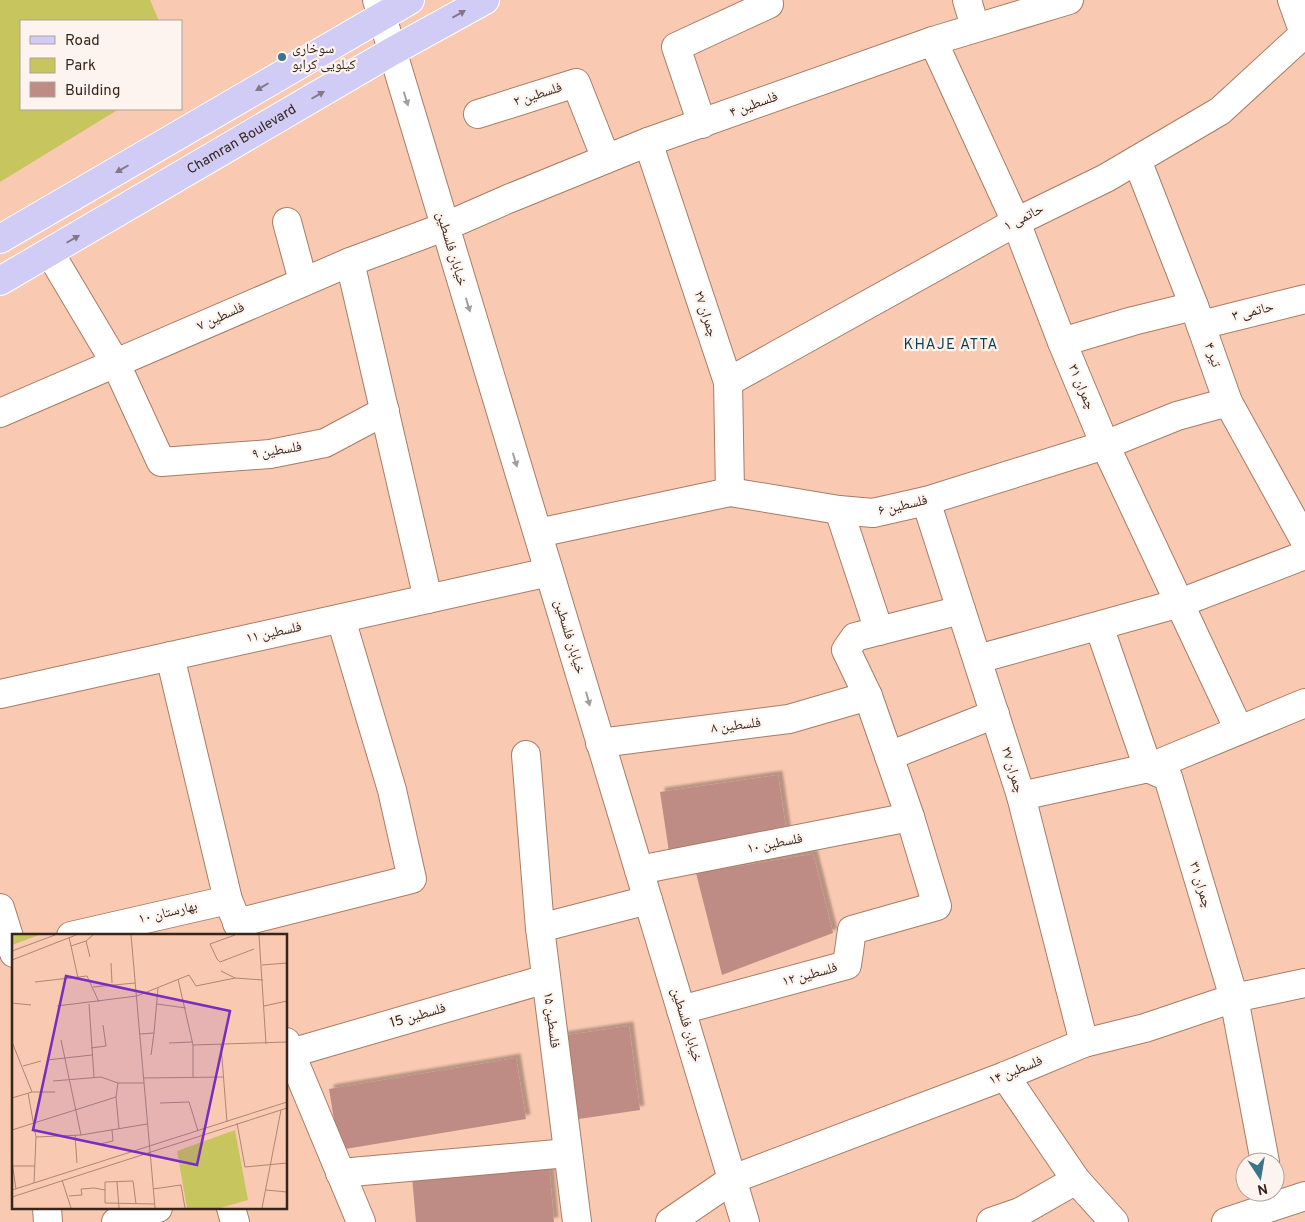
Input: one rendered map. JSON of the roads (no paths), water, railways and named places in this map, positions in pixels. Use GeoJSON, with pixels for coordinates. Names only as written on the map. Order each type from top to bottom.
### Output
{"type":"FeatureCollection","features":[{"type":"Feature","properties":{"kind":"main road"},"geometry":{"type":"LineString","coordinates":[[0,240],[379,8],[410,0]]}},
{"type":"Feature","properties":{"kind":"main road","name":"Chamran Boulevard"},"geometry":{"type":"LineString","coordinates":[[0,281],[391,52],[485,0]]}},
{"type":"Feature","properties":{"kind":"street"},"geometry":{"type":"LineString","coordinates":[[967,0],[975,27]]}},
{"type":"Feature","properties":{"kind":"street","name":"فلسطین ۴"},"geometry":{"type":"LineString","coordinates":[[444,227],[648,142],[933,41],[1069,0]]}},
{"type":"Feature","properties":{"kind":"street"},"geometry":{"type":"LineString","coordinates":[[1292,0],[1305,34]]}},
{"type":"Feature","properties":{"kind":"street"},"geometry":{"type":"LineString","coordinates":[[702,124],[676,47],[769,4]]}},
{"type":"Feature","properties":{"kind":"street","name":"خیابان فلسطین"},"geometry":{"type":"LineString","coordinates":[[379,8],[582,676],[600,743],[745,1222]]}},
{"type":"Feature","properties":{"kind":"street","name":"حاتمی ۱"},"geometry":{"type":"LineString","coordinates":[[728,382],[1016,222],[1106,178],[1220,111],[1305,34]]}},
{"type":"Feature","properties":{"kind":"street","name":"چمران ۳۱"},"geometry":{"type":"LineString","coordinates":[[933,41],[1016,222],[1062,342],[1105,445],[1239,730]]}},
{"type":"Feature","properties":{"kind":"street","name":"فلسطین ۲"},"geometry":{"type":"LineString","coordinates":[[478,114],[576,83],[606,159]]}},
{"type":"Feature","properties":{"kind":"street","name":"چمران ۲۷"},"geometry":{"type":"LineString","coordinates":[[648,142],[728,382],[730,492]]}},
{"type":"Feature","properties":{"kind":"street","name":"تیر ۴"},"geometry":{"type":"LineString","coordinates":[[1137,160],[1198,315],[1228,402],[1305,541]]}},
{"type":"Feature","properties":{"kind":"street"},"geometry":{"type":"LineString","coordinates":[[287,222],[303,281]]}},
{"type":"Feature","properties":{"kind":"street","name":"فلسطین ۷"},"geometry":{"type":"LineString","coordinates":[[0,413],[303,281],[444,227]]}},
{"type":"Feature","properties":{"kind":"street"},"geometry":{"type":"LineString","coordinates":[[50,253],[116,364]]}},
{"type":"Feature","properties":{"kind":"street"},"geometry":{"type":"LineString","coordinates":[[350,262],[428,599]]}},
{"type":"Feature","properties":{"kind":"street","name":"حاتمی ۳"},"geometry":{"type":"LineString","coordinates":[[1062,342],[1133,321],[1198,315],[1305,299]]}},
{"type":"Feature","properties":{"kind":"street","name":"فلسطین ۹"},"geometry":{"type":"LineString","coordinates":[[116,364],[161,462],[270,454],[325,442],[385,412]]}},
{"type":"Feature","properties":{"kind":"street","name":"فلسطین ۶"},"geometry":{"type":"LineString","coordinates":[[538,533],[730,492],[839,510],[873,513],[926,501],[1105,445],[1176,416],[1228,402]]}},
{"type":"Feature","properties":{"kind":"street","name":"چمران ۲۷"},"geometry":{"type":"LineString","coordinates":[[926,501],[1021,796],[1084,1043]]}},
{"type":"Feature","properties":{"kind":"street"},"geometry":{"type":"LineString","coordinates":[[839,510],[879,632]]}},
{"type":"Feature","properties":{"kind":"street"},"geometry":{"type":"LineString","coordinates":[[978,659],[1180,603],[1305,555]]}},
{"type":"Feature","properties":{"kind":"street","name":"فلسطین ۱۱"},"geometry":{"type":"LineString","coordinates":[[0,694],[549,572]]}},
{"type":"Feature","properties":{"kind":"street"},"geometry":{"type":"LineString","coordinates":[[910,817],[868,696],[846,650],[855,638],[961,610]]}},
{"type":"Feature","properties":{"kind":"street","name":"بهارستان ۱۰"},"geometry":{"type":"LineString","coordinates":[[92,934],[236,920],[412,880],[392,790],[341,619]]}},
{"type":"Feature","properties":{"kind":"street"},"geometry":{"type":"LineString","coordinates":[[1099,626],[1148,768]]}},
{"type":"Feature","properties":{"kind":"street"},"geometry":{"type":"LineString","coordinates":[[170,656],[236,920]]}},
{"type":"Feature","properties":{"kind":"street","name":"فلسطین ۸"},"geometry":{"type":"LineString","coordinates":[[600,743],[789,719],[868,696]]}},
{"type":"Feature","properties":{"kind":"street"},"geometry":{"type":"LineString","coordinates":[[1021,796],[1148,768],[1305,703]]}},
{"type":"Feature","properties":{"kind":"street"},"geometry":{"type":"LineString","coordinates":[[888,756],[995,714]]}},
{"type":"Feature","properties":{"kind":"street","name":"فلسطین ۱۵"},"geometry":{"type":"LineString","coordinates":[[526,755],[540,928],[577,1222]]}},
{"type":"Feature","properties":{"kind":"street","name":"چمران ۳۱"},"geometry":{"type":"LineString","coordinates":[[1148,768],[1168,777],[1234,998],[1263,1152]]}},
{"type":"Feature","properties":{"kind":"street","name":"فلسطین ۱۰"},"geometry":{"type":"LineString","coordinates":[[639,870],[910,817]]}},
{"type":"Feature","properties":{"kind":"street","name":"فلسطین ۱۲"},"geometry":{"type":"LineString","coordinates":[[682,1010],[847,965],[852,930],[937,906],[910,817]]}},
{"type":"Feature","properties":{"kind":"street"},"geometry":{"type":"LineString","coordinates":[[540,928],[648,900]]}},
{"type":"Feature","properties":{"kind":"street"},"geometry":{"type":"LineString","coordinates":[[0,908],[10,951]]}},
{"type":"Feature","properties":{"kind":"street","name":"فلسطین 15"},"geometry":{"type":"LineString","coordinates":[[289,1047],[546,979]]}},
{"type":"Feature","properties":{"kind":"street","name":"فلسطین ۱۴"},"geometry":{"type":"LineString","coordinates":[[670,1222],[732,1179],[1005,1076],[1084,1043],[1145,1028],[1234,998],[1305,982]]}},
{"type":"Feature","properties":{"kind":"street"},"geometry":{"type":"LineString","coordinates":[[289,1047],[361,1222]]}},
{"type":"Feature","properties":{"kind":"street"},"geometry":{"type":"LineString","coordinates":[[1005,1076],[1076,1180],[1114,1222]]}},
{"type":"Feature","properties":{"kind":"street"},"geometry":{"type":"LineString","coordinates":[[340,1173],[568,1153]]}},
{"type":"Feature","properties":{"kind":"street"},"geometry":{"type":"LineString","coordinates":[[991,1222],[1020,1212],[1076,1180]]}},
{"type":"Feature","properties":{"kind":"street"},"geometry":{"type":"LineString","coordinates":[[1285,1198],[1305,1196]]}},
{"type":"Feature","properties":{"kind":"street"},"geometry":{"type":"LineString","coordinates":[[1226,1222],[1266,1202]]}},
{"type":"Feature","properties":{"kind":"street"},"geometry":{"type":"LineString","coordinates":[[116,1222],[152,1210]]}},
{"type":"Feature","properties":{"kind":"place","name":"سوخاری کیلویی کرابو"},"geometry":{"type":"Point","coordinates":[282,57]}},
{"type":"Feature","properties":{"kind":"district","name":"KHAJE ATTA"},"geometry":{"type":"Point","coordinates":[951,345]}}]}
